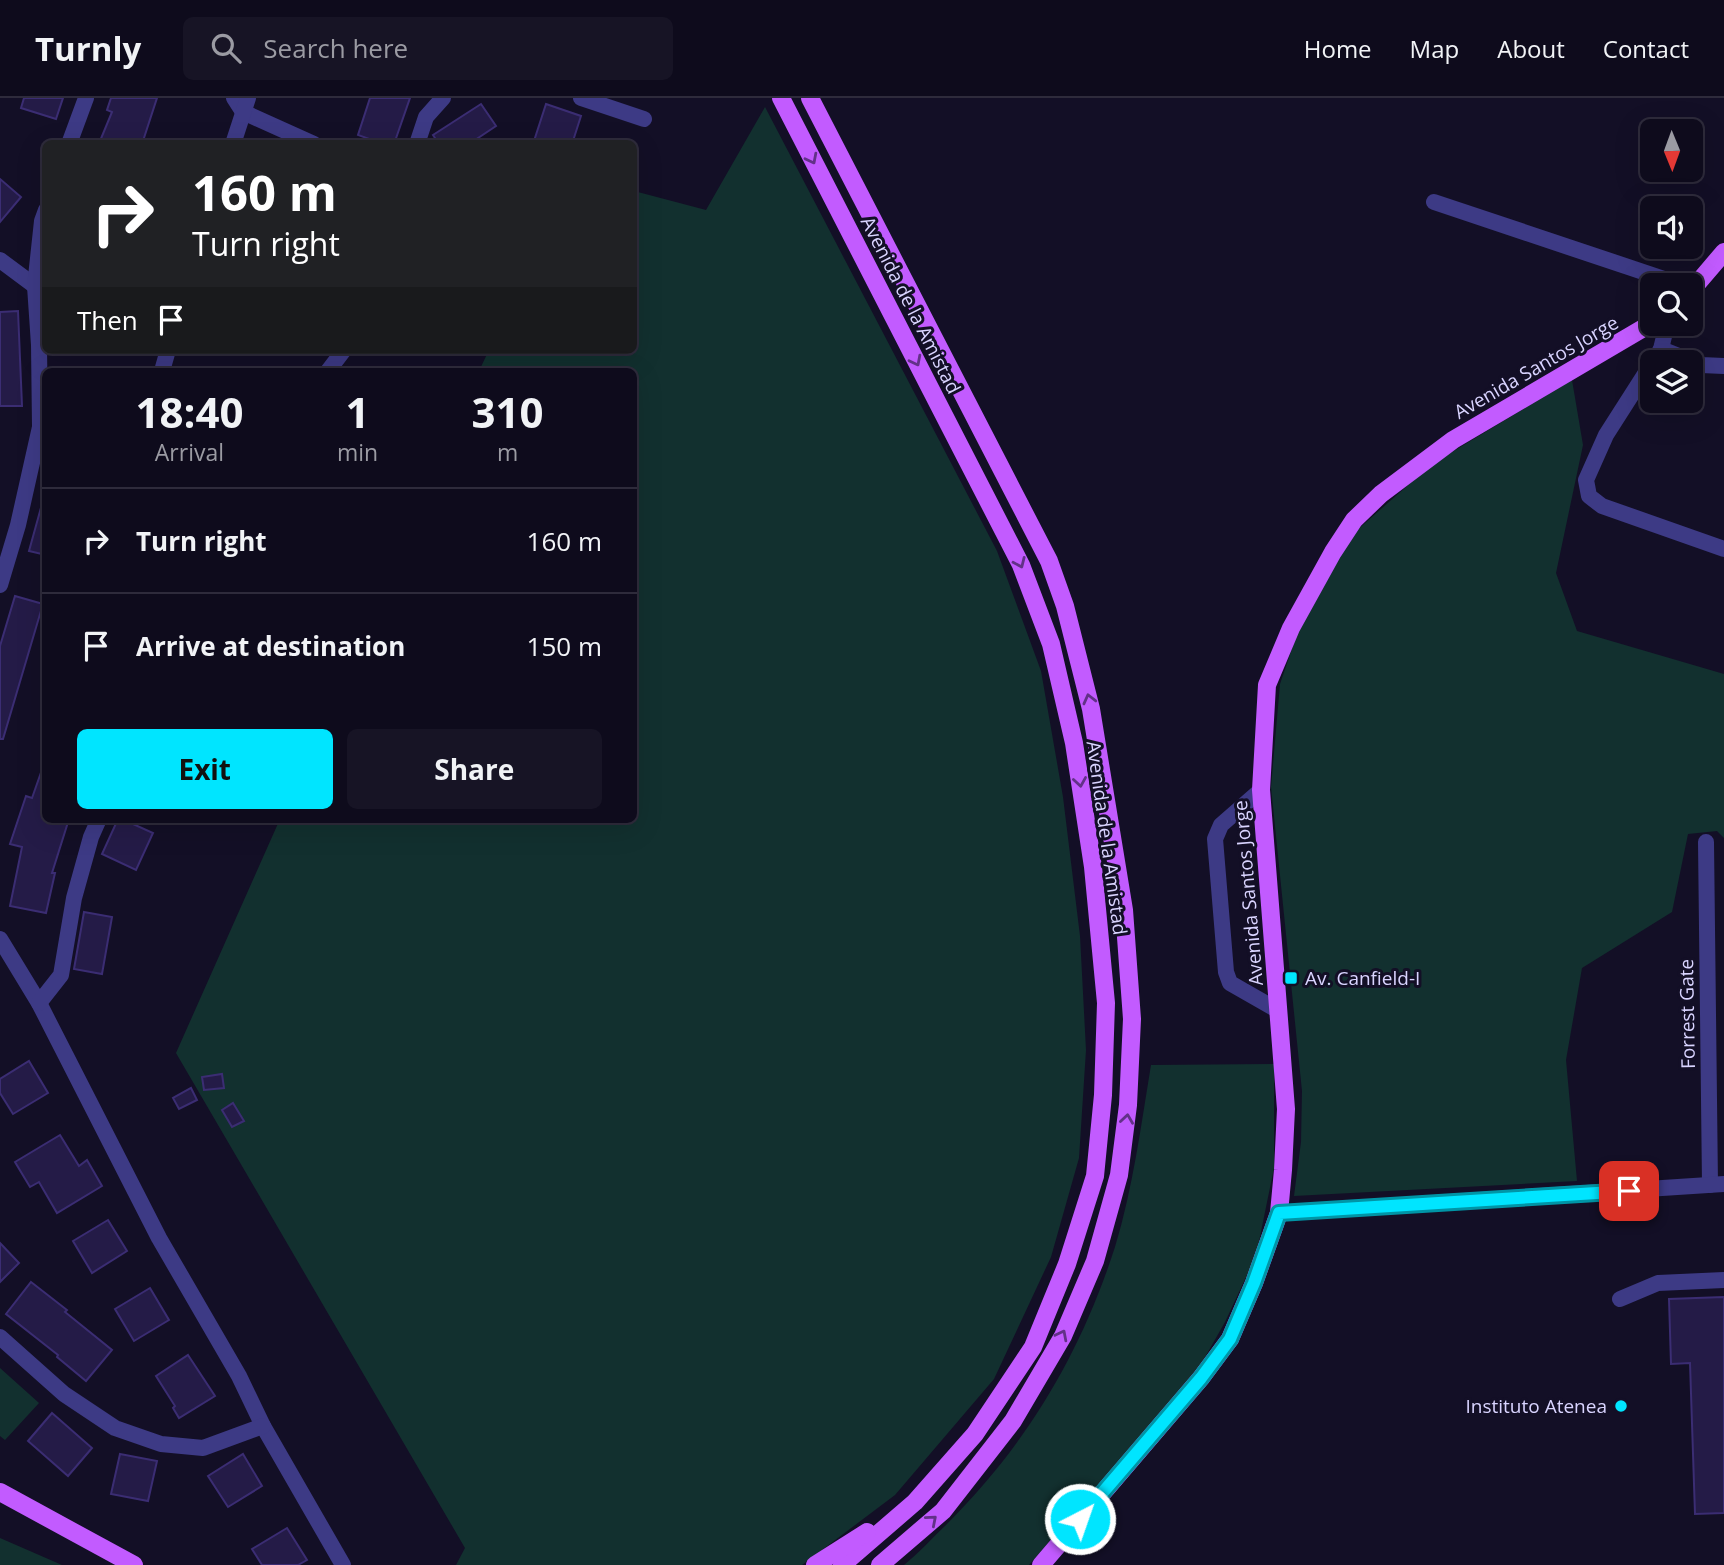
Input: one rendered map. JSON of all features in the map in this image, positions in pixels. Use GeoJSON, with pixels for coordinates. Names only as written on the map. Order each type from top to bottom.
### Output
{"type":"FeatureCollection","features":[{"type":"Feature","properties":{"kind":"main road","name":"Avenida de la Amistad"},"geometry":{"type":"LineString","coordinates":[[780,98],[1021,565],[1051,644],[1074,743],[1093,867],[1106,1003],[1103,1095],[1095,1176],[1067,1264],[1033,1347],[975,1434],[915,1502],[842,1565]]}},
{"type":"Feature","properties":{"kind":"main road","name":"Avenida de la Amistad"},"geometry":{"type":"LineString","coordinates":[[810,98],[1049,561],[1065,606],[1091,709],[1124,910],[1132,1019],[1128,1105],[1119,1174],[1095,1261],[1063,1336],[1013,1421],[943,1511],[880,1565]]}},
{"type":"Feature","properties":{"kind":"main road"},"geometry":{"type":"LineString","coordinates":[[1703,274],[1724,251]]}},
{"type":"Feature","properties":{"kind":"main road","name":"Avenida Santos Jorge"},"geometry":{"type":"LineString","coordinates":[[1041,1565],[1201,1378],[1230,1339],[1279,1213],[1286,1109],[1261,790],[1267,685],[1291,628],[1354,520],[1381,494],[1453,440],[1640,330]]}},
{"type":"Feature","properties":{"kind":"main road"},"geometry":{"type":"LineString","coordinates":[[0,1492],[134,1565]]}},
{"type":"Feature","properties":{"kind":"main road"},"geometry":{"type":"LineString","coordinates":[[815,1565],[915,1502]]}},
{"type":"Feature","properties":{"kind":"street"},"geometry":{"type":"LineString","coordinates":[[70,140],[86,98]]}},
{"type":"Feature","properties":{"kind":"street"},"geometry":{"type":"LineString","coordinates":[[234,98],[307,140]]}},
{"type":"Feature","properties":{"kind":"street"},"geometry":{"type":"LineString","coordinates":[[418,140],[426,117],[443,98]]}},
{"type":"Feature","properties":{"kind":"street"},"geometry":{"type":"LineString","coordinates":[[581,98],[644,120]]}},
{"type":"Feature","properties":{"kind":"street"},"geometry":{"type":"LineString","coordinates":[[234,140],[246,105]]}},
{"type":"Feature","properties":{"kind":"street"},"geometry":{"type":"LineString","coordinates":[[1434,202],[1642,273]]}},
{"type":"Feature","properties":{"kind":"street"},"geometry":{"type":"LineString","coordinates":[[0,585],[18,525],[40,427],[35,286],[42,221]]}},
{"type":"Feature","properties":{"kind":"street"},"geometry":{"type":"LineString","coordinates":[[0,260],[35,286]]}},
{"type":"Feature","properties":{"kind":"street"},"geometry":{"type":"LineString","coordinates":[[330,368],[341,354]]}},
{"type":"Feature","properties":{"kind":"street"},"geometry":{"type":"LineString","coordinates":[[1703,365],[1724,366]]}},
{"type":"Feature","properties":{"kind":"street"},"geometry":{"type":"LineString","coordinates":[[1640,382],[1606,435],[1586,480],[1589,496],[1602,506],[1724,550]]}},
{"type":"Feature","properties":{"kind":"street"},"geometry":{"type":"LineString","coordinates":[[1261,790],[1221,825],[1215,839],[1219,892],[1226,972],[1230,983],[1279,1011]]}},
{"type":"Feature","properties":{"kind":"street"},"geometry":{"type":"LineString","coordinates":[[39,1003],[61,975],[74,898],[97,823]]}},
{"type":"Feature","properties":{"kind":"street","name":"Forrest Gate"},"geometry":{"type":"LineString","coordinates":[[1706,842],[1716,1012],[1717,1185]]}},
{"type":"Feature","properties":{"kind":"street"},"geometry":{"type":"LineString","coordinates":[[0,939],[39,1003],[159,1238],[343,1565]]}},
{"type":"Feature","properties":{"kind":"street"},"geometry":{"type":"LineString","coordinates":[[1279,1213],[1717,1185]]}},
{"type":"Feature","properties":{"kind":"street"},"geometry":{"type":"LineString","coordinates":[[1620,1299],[1658,1283],[1724,1280]]}},
{"type":"Feature","properties":{"kind":"street"},"geometry":{"type":"LineString","coordinates":[[0,1337],[64,1394],[115,1428],[160,1444],[203,1448],[263,1426]]}},
{"type":"Feature","properties":{"kind":"green space"},"geometry":{"type":"Polygon","coordinates":[[[765,107],[997,551],[1041,671],[1063,797],[1080,936],[1086,1050],[1079,1158],[1051,1257],[994,1379],[895,1495],[802,1565],[456,1565],[465,1548],[176,1053],[278,823],[637,823],[637,368],[480,368],[487,354],[637,354],[637,192],[706,210],[765,107]]]}},
{"type":"Feature","properties":{"kind":"green space"},"geometry":{"type":"Polygon","coordinates":[[[1572,380],[1583,445],[1556,573],[1577,631],[1724,674],[1724,838],[1717,831],[1688,834],[1672,912],[1582,968],[1566,1060],[1577,1181],[1294,1196],[1301,1142],[1302,1091],[1271,787],[1280,684],[1298,631],[1347,539],[1432,464],[1572,380]]]}},
{"type":"Feature","properties":{"kind":"green space"},"geometry":{"type":"Polygon","coordinates":[[[1274,1064],[1274,1168],[1256,1256],[1225,1322],[1200,1366],[1029,1565],[904,1565],[946,1525],[1002,1463],[1048,1396],[1068,1361],[1101,1287],[1115,1247],[1127,1202],[1151,1065],[1274,1064]]]}},
{"type":"Feature","properties":{"kind":"green space"},"geometry":{"type":"Polygon","coordinates":[[[0,1368],[39,1403],[5,1440],[0,1436],[0,1368]]]}},
{"type":"Feature","properties":{"kind":"green space"},"geometry":{"type":"Polygon","coordinates":[[[0,1538],[62,1565],[0,1565],[0,1538]]]}},
{"type":"Feature","properties":{"kind":"building"},"geometry":{"type":"Polygon","coordinates":[[[24,98],[63,98],[56,119],[21,108],[24,98]]]}},
{"type":"Feature","properties":{"kind":"building"},"geometry":{"type":"Polygon","coordinates":[[[111,98],[157,98],[143,140],[100,140],[112,112],[107,110],[111,98]]]}},
{"type":"Feature","properties":{"kind":"building"},"geometry":{"type":"Polygon","coordinates":[[[370,98],[410,98],[395,140],[372,140],[358,135],[370,98]]]}},
{"type":"Feature","properties":{"kind":"building"},"geometry":{"type":"Polygon","coordinates":[[[481,104],[496,126],[475,140],[436,140],[433,135],[481,104]]]}},
{"type":"Feature","properties":{"kind":"building"},"geometry":{"type":"Polygon","coordinates":[[[546,104],[581,116],[573,140],[534,140],[546,104]]]}},
{"type":"Feature","properties":{"kind":"building"},"geometry":{"type":"Polygon","coordinates":[[[0,179],[21,197],[0,222],[0,179]]]}},
{"type":"Feature","properties":{"kind":"building"},"geometry":{"type":"Polygon","coordinates":[[[18,311],[22,406],[0,406],[0,312],[18,311]]]}},
{"type":"Feature","properties":{"kind":"building"},"geometry":{"type":"Polygon","coordinates":[[[42,504],[42,554],[29,551],[42,504]]]}},
{"type":"Feature","properties":{"kind":"building"},"geometry":{"type":"Polygon","coordinates":[[[15,596],[42,604],[3,739],[0,739],[0,646],[15,596]]]}},
{"type":"Feature","properties":{"kind":"building"},"geometry":{"type":"Polygon","coordinates":[[[42,770],[42,823],[68,823],[52,873],[55,873],[46,913],[10,906],[22,847],[10,844],[26,796],[32,798],[42,770]]]}},
{"type":"Feature","properties":{"kind":"building"},"geometry":{"type":"Polygon","coordinates":[[[116,823],[131,823],[153,833],[136,870],[102,854],[116,823]]]}},
{"type":"Feature","properties":{"kind":"building"},"geometry":{"type":"Polygon","coordinates":[[[84,912],[112,917],[102,974],[74,969],[84,912]]]}},
{"type":"Feature","properties":{"kind":"building"},"geometry":{"type":"Polygon","coordinates":[[[29,1061],[48,1093],[13,1114],[0,1093],[0,1079],[29,1061]]]}},
{"type":"Feature","properties":{"kind":"building"},"geometry":{"type":"Polygon","coordinates":[[[222,1074],[224,1088],[204,1090],[202,1077],[222,1074]]]}},
{"type":"Feature","properties":{"kind":"building"},"geometry":{"type":"Polygon","coordinates":[[[191,1088],[197,1100],[179,1109],[173,1098],[191,1088]]]}},
{"type":"Feature","properties":{"kind":"building"},"geometry":{"type":"Polygon","coordinates":[[[233,1103],[244,1121],[232,1127],[222,1110],[233,1103]]]}},
{"type":"Feature","properties":{"kind":"building"},"geometry":{"type":"Polygon","coordinates":[[[60,1135],[79,1166],[87,1160],[102,1186],[57,1213],[39,1182],[30,1187],[15,1162],[60,1135]]]}},
{"type":"Feature","properties":{"kind":"building"},"geometry":{"type":"Polygon","coordinates":[[[108,1220],[127,1251],[92,1273],[73,1241],[108,1220]]]}},
{"type":"Feature","properties":{"kind":"building"},"geometry":{"type":"Polygon","coordinates":[[[0,1243],[19,1263],[0,1282],[0,1243]]]}},
{"type":"Feature","properties":{"kind":"building"},"geometry":{"type":"Polygon","coordinates":[[[31,1282],[112,1350],[86,1381],[6,1314],[31,1282]]]}},
{"type":"Feature","properties":{"kind":"building"},"geometry":{"type":"Polygon","coordinates":[[[150,1288],[169,1320],[134,1341],[115,1309],[150,1288]]]}},
{"type":"Feature","properties":{"kind":"building"},"geometry":{"type":"Polygon","coordinates":[[[1724,1297],[1724,1513],[1695,1514],[1690,1363],[1671,1364],[1669,1299],[1724,1297]]]}},
{"type":"Feature","properties":{"kind":"building"},"geometry":{"type":"Polygon","coordinates":[[[188,1355],[215,1396],[179,1418],[173,1408],[175,1406],[156,1376],[188,1355]]]}},
{"type":"Feature","properties":{"kind":"building"},"geometry":{"type":"Polygon","coordinates":[[[52,1413],[92,1448],[68,1476],[28,1441],[52,1413]]]}},
{"type":"Feature","properties":{"kind":"building"},"geometry":{"type":"Polygon","coordinates":[[[120,1454],[157,1461],[148,1501],[111,1494],[120,1454]]]}},
{"type":"Feature","properties":{"kind":"building"},"geometry":{"type":"Polygon","coordinates":[[[243,1454],[262,1486],[228,1507],[208,1476],[243,1454]]]}},
{"type":"Feature","properties":{"kind":"building"},"geometry":{"type":"Polygon","coordinates":[[[287,1528],[307,1560],[298,1565],[262,1565],[252,1549],[287,1528]]]}},
{"type":"Feature","properties":{"kind":"place","name":"Av. Canfield-I"},"geometry":{"type":"Point","coordinates":[1291,978]}},
{"type":"Feature","properties":{"kind":"place","name":"Instituto Atenea"},"geometry":{"type":"Point","coordinates":[1621,1406]}},
{"type":"Feature","properties":{"kind":"route"},"geometry":{"type":"LineString","coordinates":[[1080,1519],[1201,1378],[1230,1339],[1279,1213],[1629,1191]]}}]}
